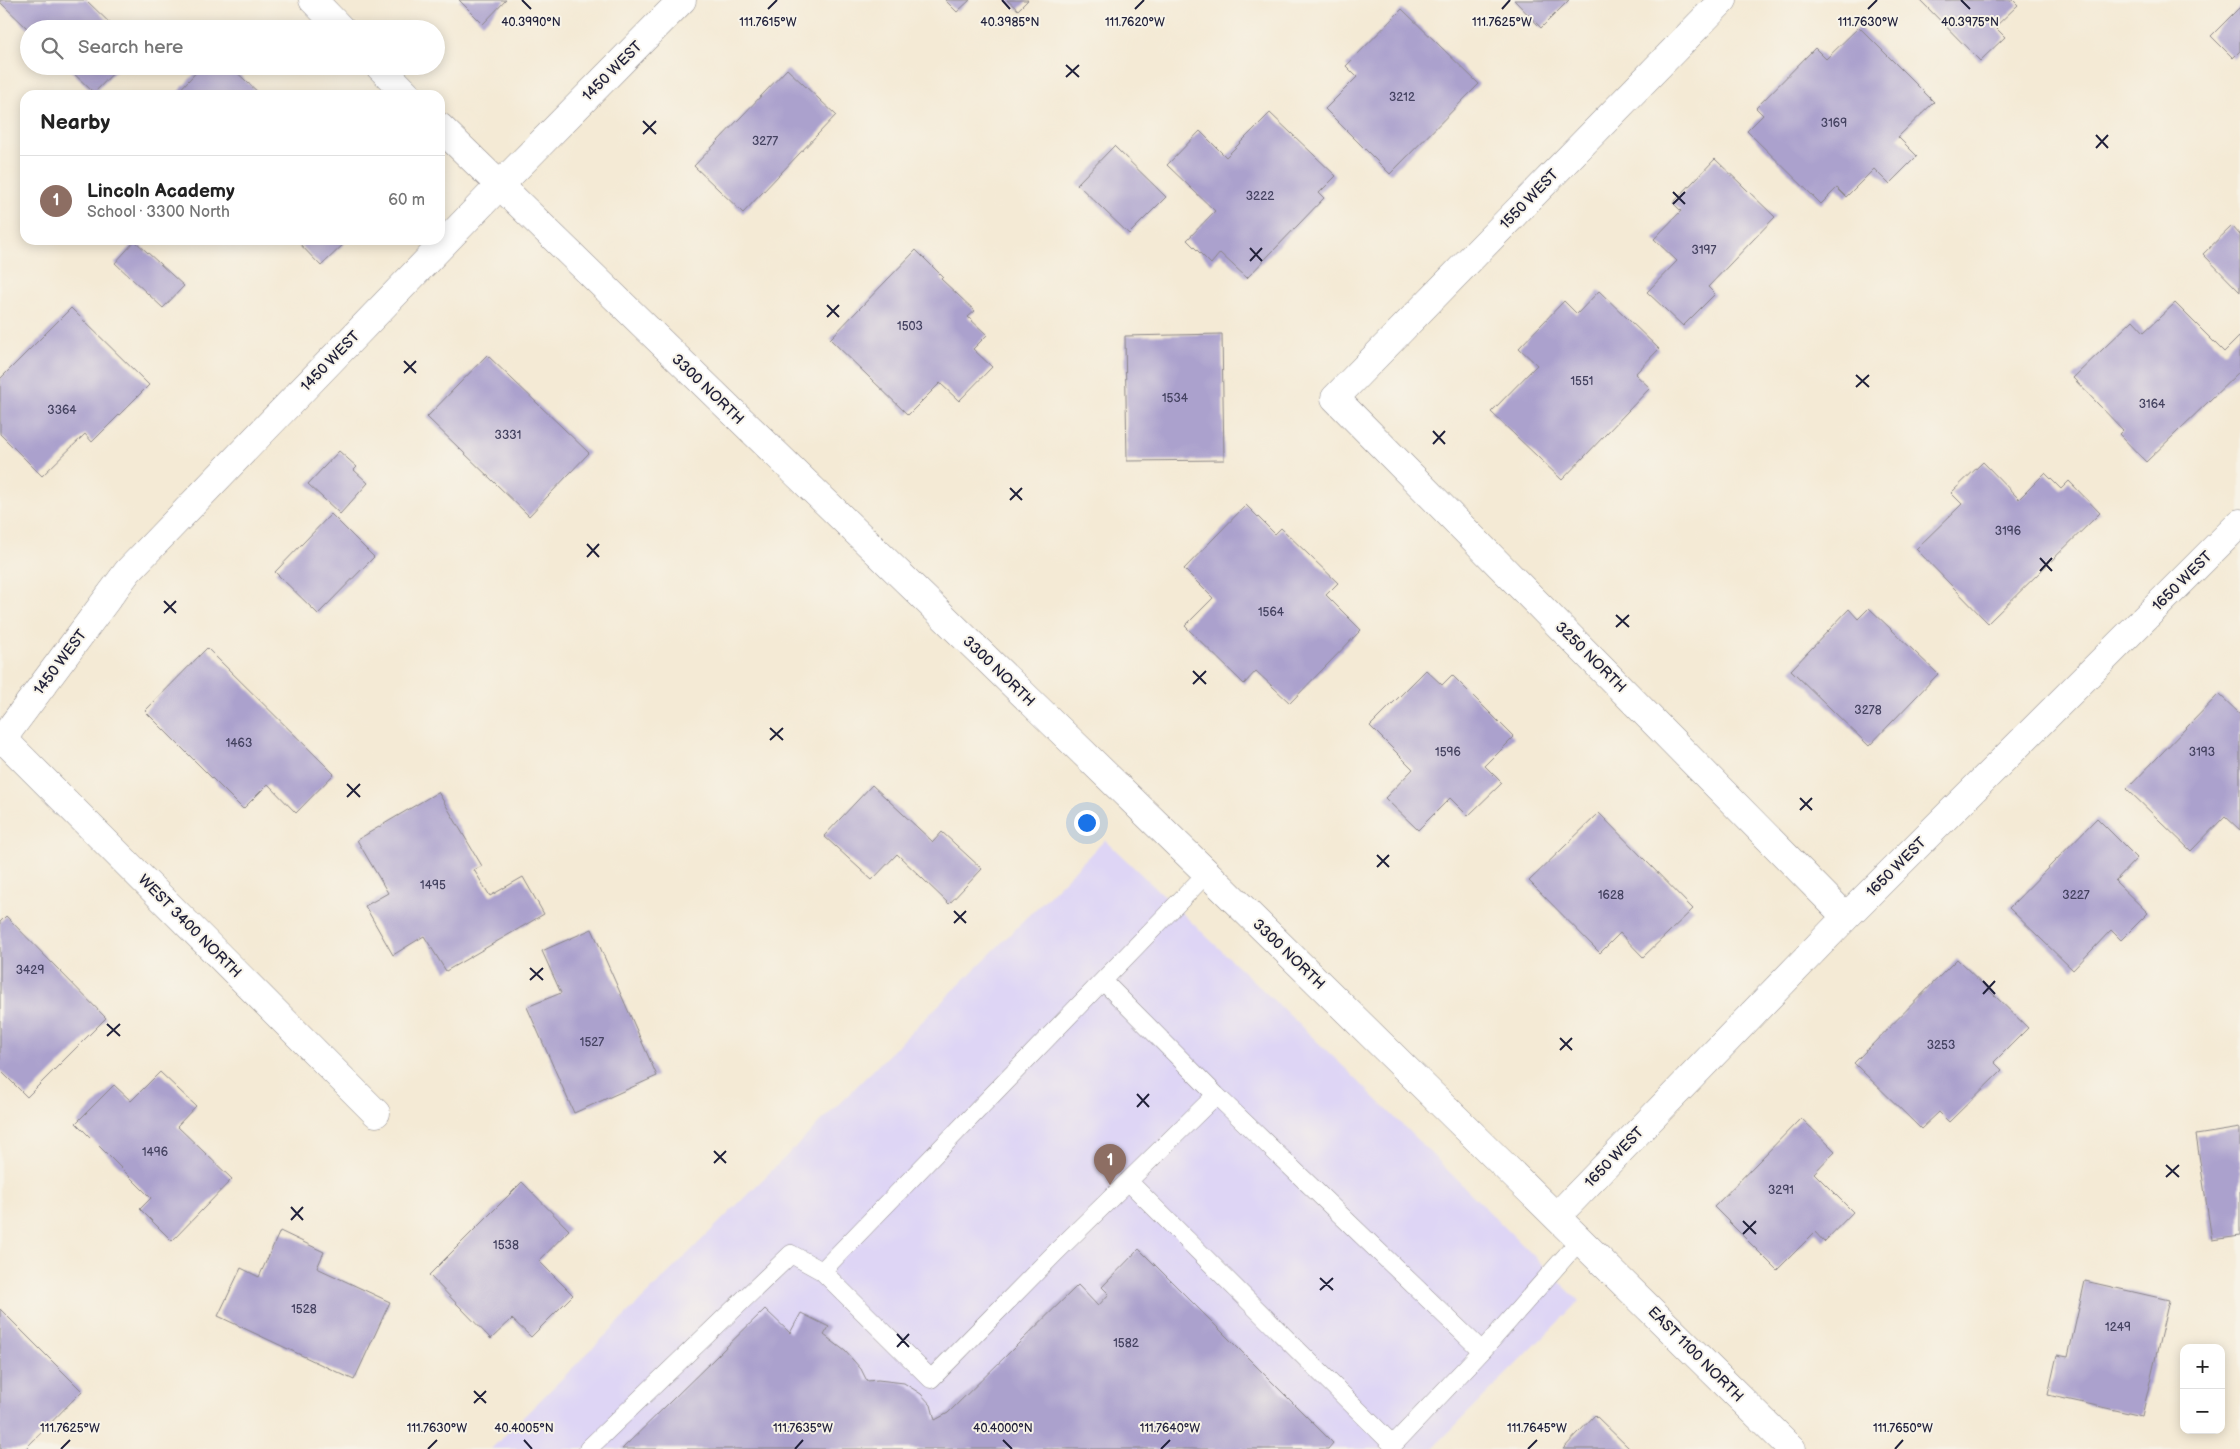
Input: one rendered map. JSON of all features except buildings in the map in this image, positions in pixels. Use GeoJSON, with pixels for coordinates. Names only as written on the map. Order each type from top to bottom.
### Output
{"type":"FeatureCollection","features":[{"type":"Feature","properties":{"kind":"street"},"geometry":{"type":"LineString","coordinates":[[313,0],[332,20]]}},
{"type":"Feature","properties":{"kind":"street","name":"1450 WEST"},"geometry":{"type":"LineString","coordinates":[[445,242],[682,0]]}},
{"type":"Feature","properties":{"kind":"street","name":"1550 WEST"},"geometry":{"type":"LineString","coordinates":[[1335,398],[1723,0]]}},
{"type":"Feature","properties":{"kind":"street"},"geometry":{"type":"LineString","coordinates":[[388,75],[403,90]]}},
{"type":"Feature","properties":{"kind":"street","name":"3300 NORTH"},"geometry":{"type":"LineString","coordinates":[[445,132],[1207,873],[1590,1249]]}},
{"type":"Feature","properties":{"kind":"street","name":"1450 WEST"},"geometry":{"type":"LineString","coordinates":[[1,740],[128,571],[442,245]]}},
{"type":"Feature","properties":{"kind":"street","name":"3250 NORTH"},"geometry":{"type":"LineString","coordinates":[[1335,398],[1846,916]]}},
{"type":"Feature","properties":{"kind":"street","name":"1650 WEST"},"geometry":{"type":"LineString","coordinates":[[1557,1216],[1846,916],[2240,523]]}},
{"type":"Feature","properties":{"kind":"street","name":"WEST 3400 NORTH"},"geometry":{"type":"LineString","coordinates":[[1,740],[376,1113]]}},
{"type":"Feature","properties":{"kind":"street","name":"EAST 1100 NORTH"},"geometry":{"type":"LineString","coordinates":[[1590,1249],[1792,1449]]}},
{"type":"Feature","properties":{"kind":"lane"},"geometry":{"type":"LineString","coordinates":[[822,1270],[1207,873]]}},
{"type":"Feature","properties":{"kind":"lane"},"geometry":{"type":"LineString","coordinates":[[1103,981],[1216,1095],[1482,1351]]}},
{"type":"Feature","properties":{"kind":"lane"},"geometry":{"type":"LineString","coordinates":[[588,1449],[791,1254],[822,1270],[931,1380],[1216,1095]]}},
{"type":"Feature","properties":{"kind":"lane"},"geometry":{"type":"LineString","coordinates":[[1128,1182],[1391,1447],[1482,1351],[1590,1249]]}},
{"type":"Feature","properties":{"kind":"shaded area"},"geometry":{"type":"Polygon","coordinates":[[[1105,840],[1345,1068],[1579,1301],[1432,1449],[491,1449],[1105,840]]]}},
{"type":"Feature","properties":{"kind":"place","name":"Lincoln Academy"},"geometry":{"type":"Point","coordinates":[1110,1185]}}]}
